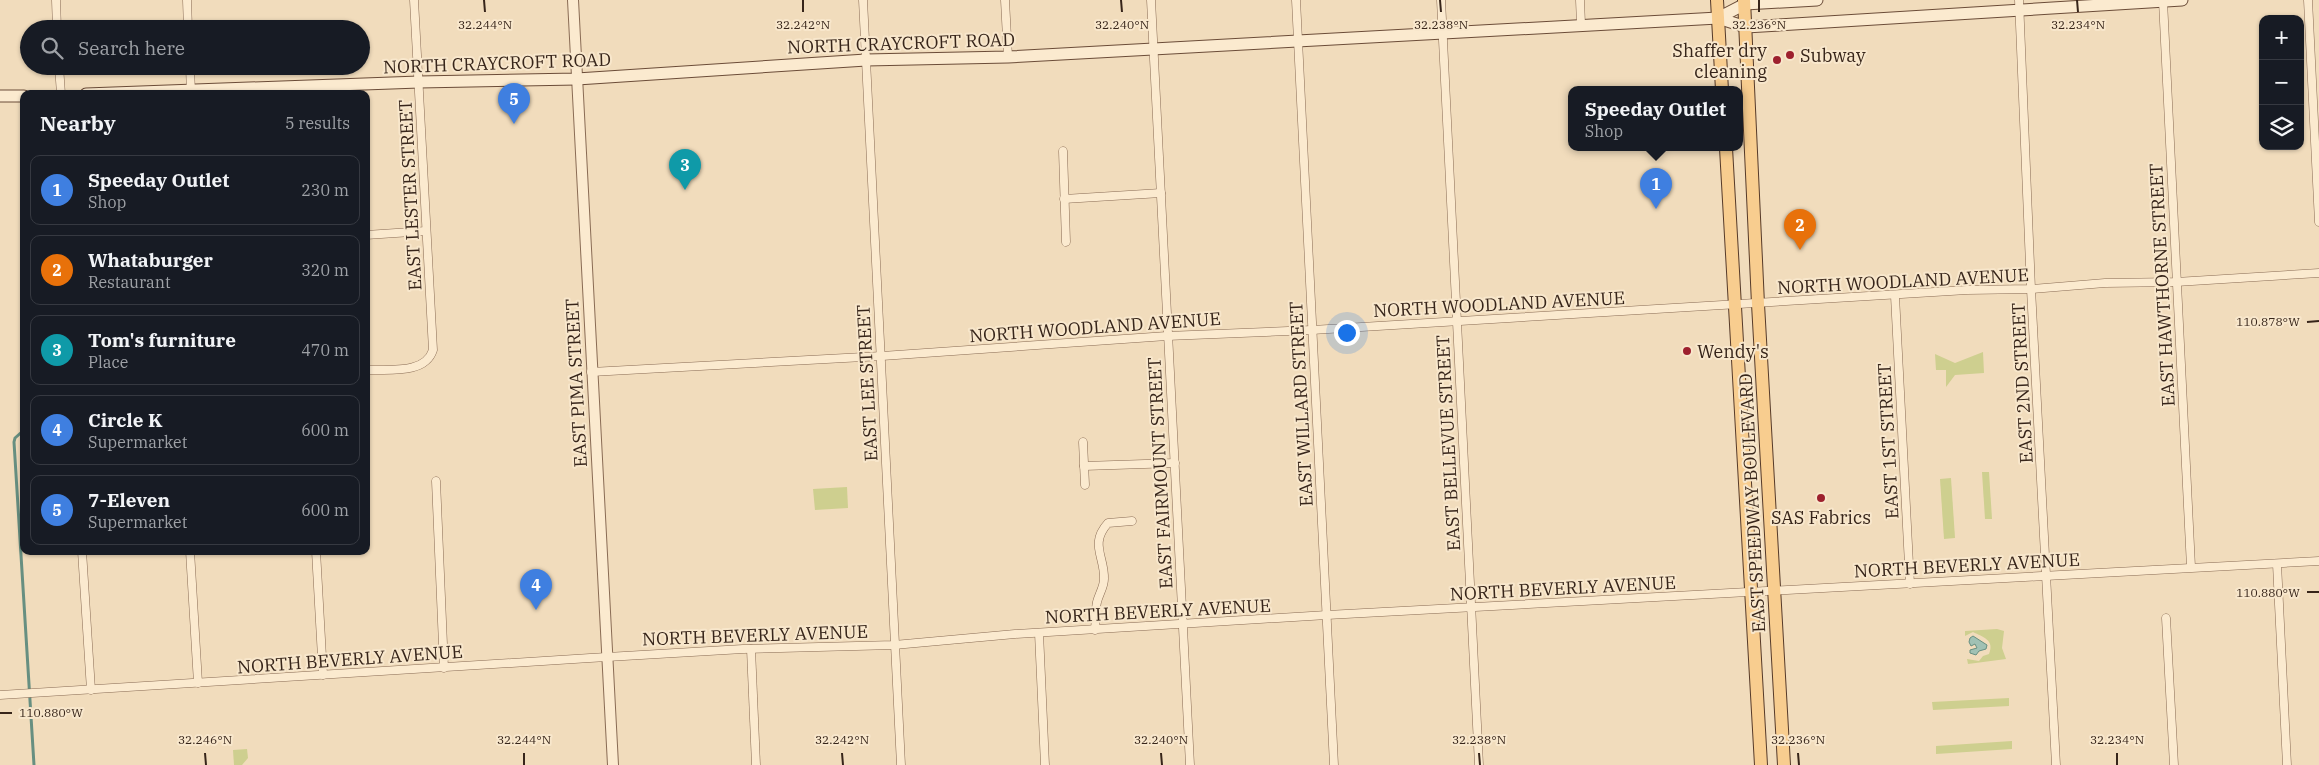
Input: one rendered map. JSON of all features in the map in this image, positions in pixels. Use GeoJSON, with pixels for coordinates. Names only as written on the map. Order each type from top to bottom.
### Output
{"type":"FeatureCollection","features":[{"type":"Feature","properties":{"kind":"main road"},"geometry":{"type":"LineString","coordinates":[[1717,0],[1722,86]]}},
{"type":"Feature","properties":{"kind":"main road","name":"NORTH CRAYCROFT ROAD"},"geometry":{"type":"LineString","coordinates":[[1718,18],[1744,2],[1817,0]]}},
{"type":"Feature","properties":{"kind":"main road","name":"NORTH CRAYCROFT ROAD"},"geometry":{"type":"LineString","coordinates":[[237,90],[419,82],[577,79],[866,60],[1008,56],[1718,18],[1746,27],[2019,4],[2182,0]]}},
{"type":"Feature","properties":{"kind":"main road","name":"EAST SPEEDWAY BOULEVARD"},"geometry":{"type":"LineString","coordinates":[[1744,2],[1758,304],[1784,765]]}},
{"type":"Feature","properties":{"kind":"main road"},"geometry":{"type":"LineString","coordinates":[[0,96],[20,96]]}},
{"type":"Feature","properties":{"kind":"main road","name":"EAST SPEEDWAY BOULEVARD"},"geometry":{"type":"LineString","coordinates":[[1726,151],[1760,765]]}},
{"type":"Feature","properties":{"kind":"street"},"geometry":{"type":"LineString","coordinates":[[56,0],[57,20]]}},
{"type":"Feature","properties":{"kind":"street"},"geometry":{"type":"LineString","coordinates":[[187,0],[188,20]]}},
{"type":"Feature","properties":{"kind":"street","name":"EAST LESTER STREET"},"geometry":{"type":"LineString","coordinates":[[414,0],[434,345],[430,359]]}},
{"type":"Feature","properties":{"kind":"street","name":"EAST PIMA STREET"},"geometry":{"type":"LineString","coordinates":[[573,0],[613,765]]}},
{"type":"Feature","properties":{"kind":"street","name":"EAST LEE STREET"},"geometry":{"type":"LineString","coordinates":[[863,0],[901,765]]}},
{"type":"Feature","properties":{"kind":"street"},"geometry":{"type":"LineString","coordinates":[[1005,0],[1008,56]]}},
{"type":"Feature","properties":{"kind":"street","name":"EAST FAIRMOUNT STREET"},"geometry":{"type":"LineString","coordinates":[[1151,0],[1190,765]]}},
{"type":"Feature","properties":{"kind":"street","name":"EAST WILLARD STREET"},"geometry":{"type":"LineString","coordinates":[[1296,0],[1334,765]]}},
{"type":"Feature","properties":{"kind":"street","name":"EAST BELLEVUE STREET"},"geometry":{"type":"LineString","coordinates":[[1441,0],[1479,765]]}},
{"type":"Feature","properties":{"kind":"street"},"geometry":{"type":"LineString","coordinates":[[1580,0],[1581,24]]}},
{"type":"Feature","properties":{"kind":"street"},"geometry":{"type":"LineString","coordinates":[[2308,0],[2319,222]]}},
{"type":"Feature","properties":{"kind":"street","name":"EAST HAWTHORNE STREET"},"geometry":{"type":"LineString","coordinates":[[2163,1],[2191,567]]}},
{"type":"Feature","properties":{"kind":"street","name":"EAST 2ND STREET"},"geometry":{"type":"LineString","coordinates":[[2019,4],[2031,289],[2048,575],[2056,765]]}},
{"type":"Feature","properties":{"kind":"street"},"geometry":{"type":"LineString","coordinates":[[60,75],[61,90]]}},
{"type":"Feature","properties":{"kind":"street"},"geometry":{"type":"LineString","coordinates":[[190,75],[191,90]]}},
{"type":"Feature","properties":{"kind":"street"},"geometry":{"type":"LineString","coordinates":[[1063,151],[1066,242]]}},
{"type":"Feature","properties":{"kind":"street"},"geometry":{"type":"LineString","coordinates":[[1064,199],[1160,193]]}},
{"type":"Feature","properties":{"kind":"street"},"geometry":{"type":"LineString","coordinates":[[370,235],[426,231]]}},
{"type":"Feature","properties":{"kind":"street","name":"NORTH WOODLAND AVENUE"},"geometry":{"type":"LineString","coordinates":[[591,372],[882,356],[1167,336],[1312,330],[1895,296],[1967,290],[2031,289],[2106,283],[2176,282],[2319,273]]}},
{"type":"Feature","properties":{"kind":"street","name":"EAST 1ST STREET"},"geometry":{"type":"LineString","coordinates":[[1895,296],[1910,584]]}},
{"type":"Feature","properties":{"kind":"street"},"geometry":{"type":"LineString","coordinates":[[370,370],[416,367],[430,359],[435,367]]}},
{"type":"Feature","properties":{"kind":"street"},"geometry":{"type":"LineString","coordinates":[[1083,442],[1085,485]]}},
{"type":"Feature","properties":{"kind":"street"},"geometry":{"type":"LineString","coordinates":[[1084,466],[1175,463]]}},
{"type":"Feature","properties":{"kind":"street"},"geometry":{"type":"LineString","coordinates":[[436,482],[444,668]]}},
{"type":"Feature","properties":{"kind":"street"},"geometry":{"type":"LineString","coordinates":[[1096,630],[1097,603],[1104,578],[1099,555],[1101,530],[1108,523],[1132,521]]}},
{"type":"Feature","properties":{"kind":"street"},"geometry":{"type":"LineString","coordinates":[[82,555],[91,690]]}},
{"type":"Feature","properties":{"kind":"street"},"geometry":{"type":"LineString","coordinates":[[190,555],[198,683]]}},
{"type":"Feature","properties":{"kind":"street"},"geometry":{"type":"LineString","coordinates":[[316,555],[323,675]]}},
{"type":"Feature","properties":{"kind":"street","name":"NORTH BEVERLY AVENUE"},"geometry":{"type":"LineString","coordinates":[[0,694],[751,649],[894,645],[1039,633],[1184,626],[1327,615],[1472,609],[2319,561]]}},
{"type":"Feature","properties":{"kind":"street"},"geometry":{"type":"LineString","coordinates":[[2277,564],[2287,765]]}},
{"type":"Feature","properties":{"kind":"street"},"geometry":{"type":"LineString","coordinates":[[2166,618],[2174,765]]}},
{"type":"Feature","properties":{"kind":"street"},"geometry":{"type":"LineString","coordinates":[[1039,633],[1045,765]]}},
{"type":"Feature","properties":{"kind":"street"},"geometry":{"type":"LineString","coordinates":[[751,649],[756,765]]}},
{"type":"Feature","properties":{"kind":"green space"},"geometry":{"type":"Polygon","coordinates":[[[1983,352],[1984,373],[1955,375],[1946,387],[1946,370],[1936,370],[1935,354],[1955,363],[1983,352]]]}},
{"type":"Feature","properties":{"kind":"green space"},"geometry":{"type":"Polygon","coordinates":[[[1982,472],[1989,472],[1992,519],[1985,519],[1982,472]]]}},
{"type":"Feature","properties":{"kind":"green space"},"geometry":{"type":"Polygon","coordinates":[[[1951,478],[1955,538],[1944,539],[1940,479],[1951,478]]]}},
{"type":"Feature","properties":{"kind":"green space"},"geometry":{"type":"Polygon","coordinates":[[[847,487],[848,508],[815,510],[813,489],[847,487]]]}},
{"type":"Feature","properties":{"kind":"green space"},"geometry":{"type":"Polygon","coordinates":[[[1997,629],[2004,631],[2002,648],[2006,659],[1968,664],[1967,659],[1979,661],[1983,656],[1989,654],[1990,645],[1984,637],[1973,632],[1965,636],[1965,631],[1997,629]]]}},
{"type":"Feature","properties":{"kind":"green space"},"geometry":{"type":"Polygon","coordinates":[[[2009,698],[2009,706],[1933,710],[1932,702],[2009,698]]]}},
{"type":"Feature","properties":{"kind":"green space"},"geometry":{"type":"Polygon","coordinates":[[[2012,741],[2012,749],[1936,754],[1936,746],[2012,741]]]}},
{"type":"Feature","properties":{"kind":"green space"},"geometry":{"type":"Polygon","coordinates":[[[247,749],[248,758],[242,765],[234,765],[233,750],[247,749]]]}},
{"type":"Feature","properties":{"kind":"shaded area"},"geometry":{"type":"Polygon","coordinates":[[[1973,636],[1987,645],[1986,649],[1979,651],[1976,655],[1970,653],[1970,650],[1977,648],[1975,644],[1971,646],[1969,642],[1973,636]]]}},
{"type":"Feature","properties":{"kind":"waterway"},"geometry":{"type":"LineString","coordinates":[[20,434],[15,438],[14,442],[20,539]]}},
{"type":"Feature","properties":{"kind":"waterway"},"geometry":{"type":"LineString","coordinates":[[21,555],[34,765]]}},
{"type":"Feature","properties":{"kind":"place","name":"Subway"},"geometry":{"type":"Point","coordinates":[1790,55]}},
{"type":"Feature","properties":{"kind":"place","name":"Shaffer dry cleaning"},"geometry":{"type":"Point","coordinates":[1777,60]}},
{"type":"Feature","properties":{"kind":"place","name":"7-Eleven"},"geometry":{"type":"Point","coordinates":[514,124]}},
{"type":"Feature","properties":{"kind":"place","name":"Tom's furniture"},"geometry":{"type":"Point","coordinates":[685,190]}},
{"type":"Feature","properties":{"kind":"place","name":"Speeday Outlet"},"geometry":{"type":"Point","coordinates":[1656,209]}},
{"type":"Feature","properties":{"kind":"place","name":"Whataburger"},"geometry":{"type":"Point","coordinates":[1800,250]}},
{"type":"Feature","properties":{"kind":"place","name":"Wendy's"},"geometry":{"type":"Point","coordinates":[1687,351]}},
{"type":"Feature","properties":{"kind":"place","name":"SAS Fabrics"},"geometry":{"type":"Point","coordinates":[1821,498]}},
{"type":"Feature","properties":{"kind":"place","name":"Circle K"},"geometry":{"type":"Point","coordinates":[536,610]}}]}
